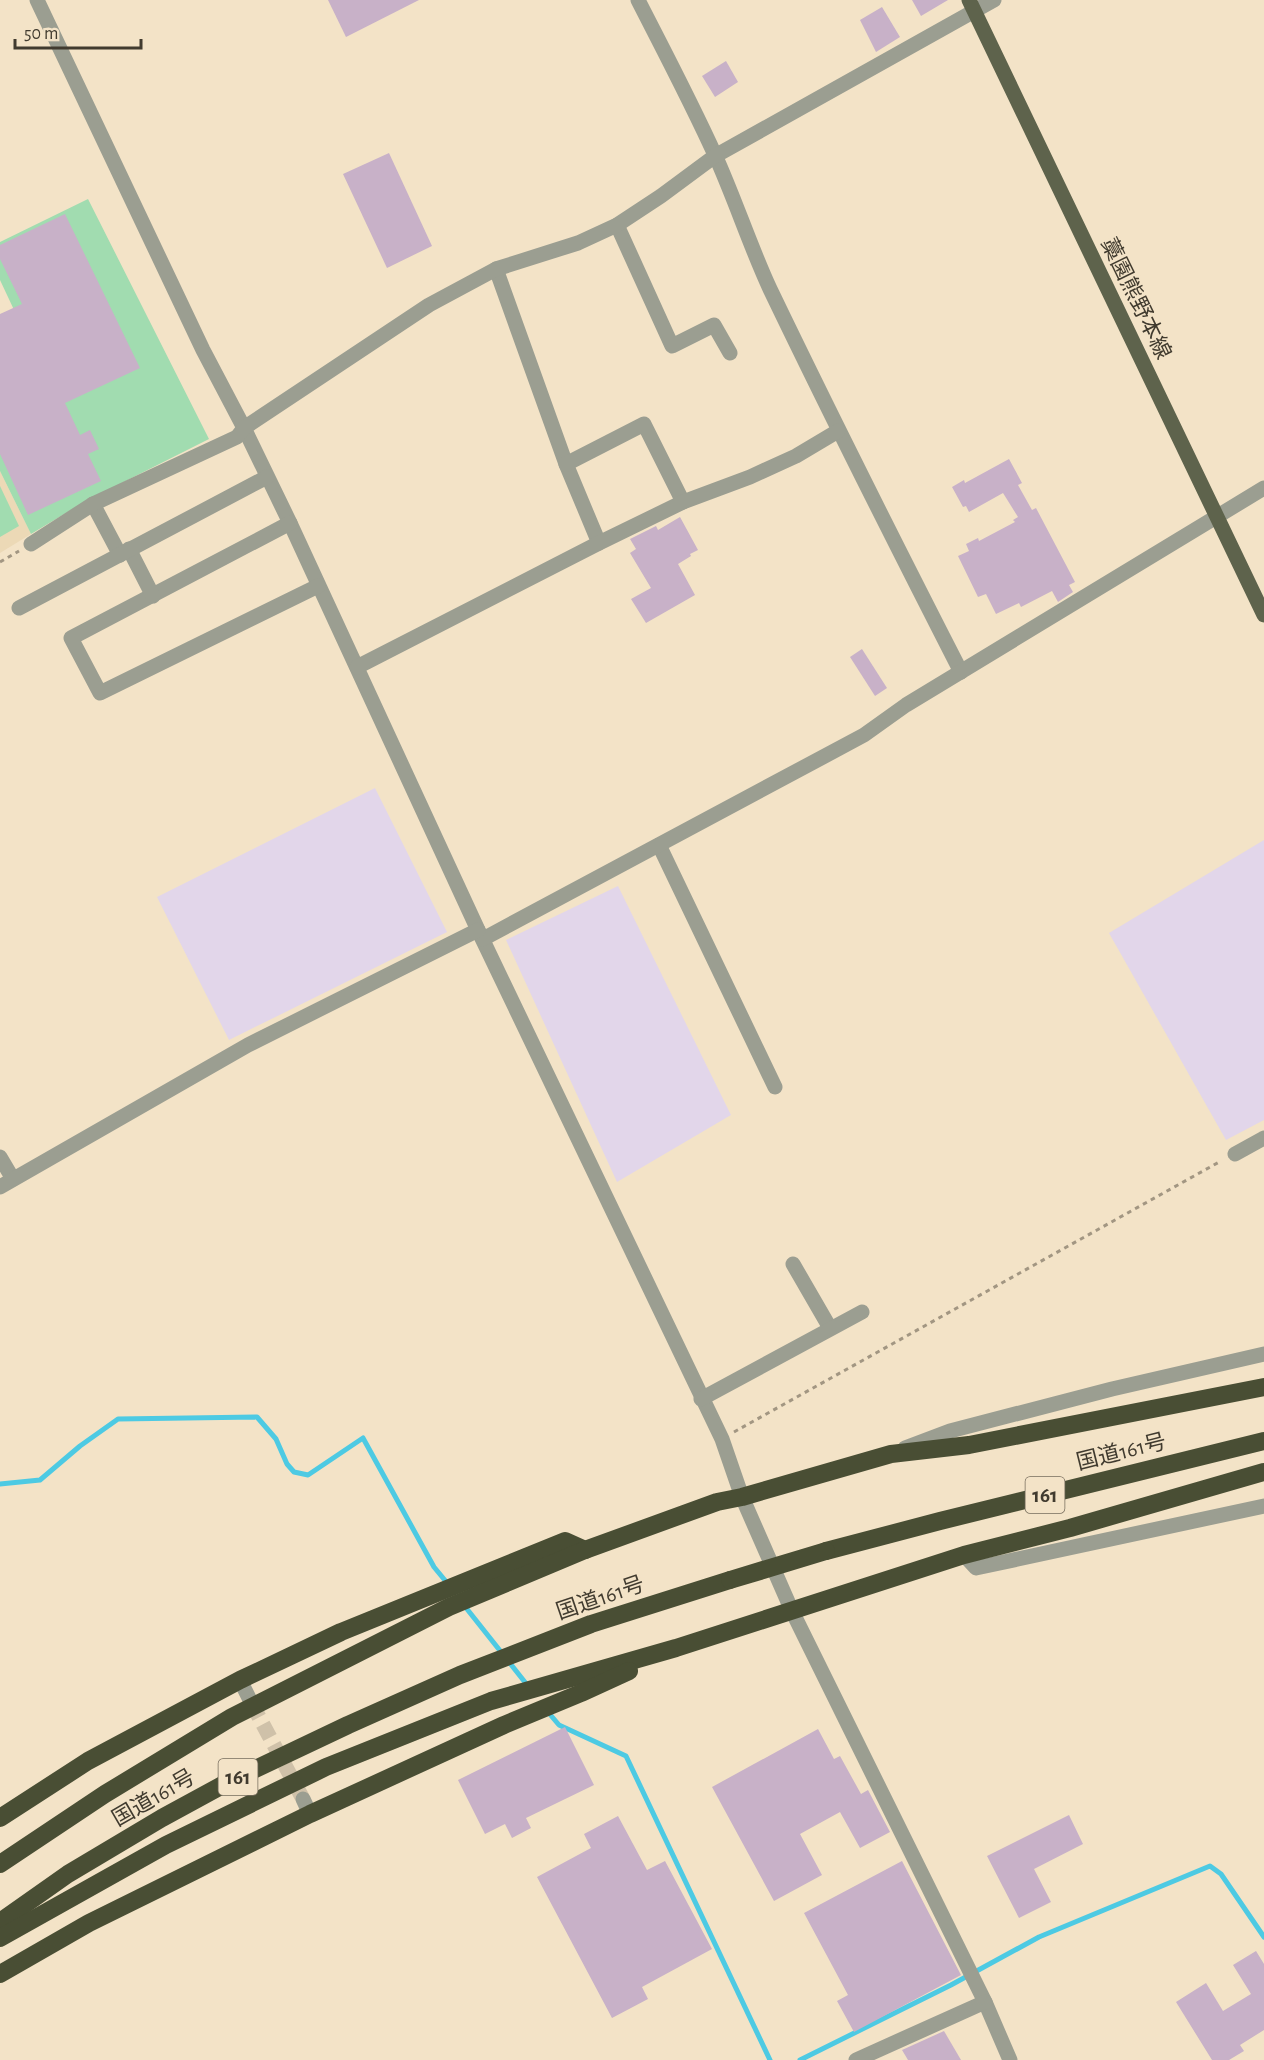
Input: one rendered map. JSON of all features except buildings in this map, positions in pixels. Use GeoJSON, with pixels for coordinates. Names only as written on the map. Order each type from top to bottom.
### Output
{"type":"FeatureCollection","features":[{"type":"Feature","properties":{"kind":"highway"},"geometry":{"type":"LineString","coordinates":[[0,1818],[88,1761],[240,1680],[341,1632],[464,1592],[565,1541],[585,1550],[717,1502],[742,1497],[891,1454],[969,1445],[1264,1387]]}},
{"type":"Feature","properties":{"kind":"highway","name":"国道161号"},"geometry":{"type":"LineString","coordinates":[[0,1922],[68,1874],[228,1782],[348,1725],[492,1662],[591,1624],[826,1551],[1264,1441]]}},
{"type":"Feature","properties":{"kind":"highway"},"geometry":{"type":"LineString","coordinates":[[0,1938],[166,1845],[326,1767],[491,1701],[676,1648],[964,1556],[1264,1472]]}},
{"type":"Feature","properties":{"kind":"highway"},"geometry":{"type":"LineString","coordinates":[[0,1864],[105,1794],[232,1717],[444,1599]]}},
{"type":"Feature","properties":{"kind":"highway"},"geometry":{"type":"LineString","coordinates":[[0,1974],[89,1923],[307,1807],[556,1704],[676,1648]]}},
{"type":"Feature","properties":{"kind":"main road","name":"藁園熊野本線"},"geometry":{"type":"LineString","coordinates":[[972,5],[1264,615]]}},
{"type":"Feature","properties":{"kind":"street"},"geometry":{"type":"LineString","coordinates":[[37,0],[203,350],[290,524],[480,934],[722,1439],[742,1497],[792,1611],[985,2002],[1010,2060]]}},
{"type":"Feature","properties":{"kind":"street"},"geometry":{"type":"LineString","coordinates":[[638,0],[716,156],[770,288],[811,369],[838,431],[961,672]]}},
{"type":"Feature","properties":{"kind":"street"},"geometry":{"type":"LineString","coordinates":[[31,544],[93,504],[237,437],[244,428],[429,305],[496,269],[578,243],[617,225],[716,156],[972,5],[994,0]]}},
{"type":"Feature","properties":{"kind":"street"},"geometry":{"type":"LineString","coordinates":[[617,225],[672,346],[714,325],[730,353]]}},
{"type":"Feature","properties":{"kind":"street"},"geometry":{"type":"LineString","coordinates":[[496,269],[566,464],[599,543]]}},
{"type":"Feature","properties":{"kind":"street"},"geometry":{"type":"LineString","coordinates":[[566,464],[644,424],[683,502]]}},
{"type":"Feature","properties":{"kind":"street"},"geometry":{"type":"LineString","coordinates":[[357,667],[599,543],[683,502],[750,477],[796,456],[838,431]]}},
{"type":"Feature","properties":{"kind":"street"},"geometry":{"type":"LineString","coordinates":[[19,608],[267,477]]}},
{"type":"Feature","properties":{"kind":"street"},"geometry":{"type":"LineString","coordinates":[[0,1156],[7,1183],[248,1045],[659,845],[864,735],[906,705],[1264,488]]}},
{"type":"Feature","properties":{"kind":"street"},"geometry":{"type":"LineString","coordinates":[[93,504],[153,596]]}},
{"type":"Feature","properties":{"kind":"street"},"geometry":{"type":"LineString","coordinates":[[290,524],[71,638],[100,693],[318,586]]}},
{"type":"Feature","properties":{"kind":"street"},"geometry":{"type":"LineString","coordinates":[[659,845],[775,1087]]}},
{"type":"Feature","properties":{"kind":"street"},"geometry":{"type":"LineString","coordinates":[[1235,1154],[1264,1138]]}},
{"type":"Feature","properties":{"kind":"street"},"geometry":{"type":"LineString","coordinates":[[793,1264],[830,1328]]}},
{"type":"Feature","properties":{"kind":"street"},"geometry":{"type":"LineString","coordinates":[[701,1399],[862,1312]]}},
{"type":"Feature","properties":{"kind":"street"},"geometry":{"type":"LineString","coordinates":[[891,1454],[950,1431],[1112,1389],[1264,1354]]}},
{"type":"Feature","properties":{"kind":"street"},"geometry":{"type":"LineString","coordinates":[[964,1556],[976,1568],[1264,1506]]}},
{"type":"Feature","properties":{"kind":"street"},"geometry":{"type":"LineString","coordinates":[[240,1680],[252,1704]]}},
{"type":"Feature","properties":{"kind":"street"},"geometry":{"type":"LineString","coordinates":[[856,2060],[985,2002]]}},
{"type":"Feature","properties":{"kind":"path"},"geometry":{"type":"LineString","coordinates":[[0,562],[31,544]]}},
{"type":"Feature","properties":{"kind":"path"},"geometry":{"type":"LineString","coordinates":[[722,1439],[1235,1154]]}},
{"type":"Feature","properties":{"kind":"shaded area"},"geometry":{"type":"Polygon","coordinates":[[[0,471],[31,534],[0,553],[0,471]]]}},
{"type":"Feature","properties":{"kind":"shaded area"},"geometry":{"type":"Polygon","coordinates":[[[375,788],[447,932],[229,1040],[157,897],[375,788]]]}},
{"type":"Feature","properties":{"kind":"shaded area"},"geometry":{"type":"Polygon","coordinates":[[[1264,840],[1264,1120],[1226,1140],[1109,933],[1264,840]]]}},
{"type":"Feature","properties":{"kind":"shaded area"},"geometry":{"type":"Polygon","coordinates":[[[618,886],[731,1115],[617,1182],[506,940],[618,886]]]}},
{"type":"Feature","properties":{"kind":"green space"},"geometry":{"type":"Polygon","coordinates":[[[88,199],[209,439],[86,501],[31,534],[0,471],[0,436],[60,408],[0,280],[0,242],[88,199]]]}},
{"type":"Feature","properties":{"kind":"green space"},"geometry":{"type":"Polygon","coordinates":[[[0,486],[19,526],[0,537],[0,486]]]}},
{"type":"Feature","properties":{"kind":"waterway"},"geometry":{"type":"LineString","coordinates":[[0,1484],[40,1480],[80,1446],[118,1419],[257,1417],[276,1439],[287,1464],[294,1472],[308,1475],[363,1438],[434,1567],[448,1584]]}},
{"type":"Feature","properties":{"kind":"waterway"},"geometry":{"type":"LineString","coordinates":[[463,1604],[528,1686]]}},
{"type":"Feature","properties":{"kind":"waterway"},"geometry":{"type":"LineString","coordinates":[[548,1712],[559,1725],[626,1756],[770,2060]]}},
{"type":"Feature","properties":{"kind":"waterway"},"geometry":{"type":"LineString","coordinates":[[800,2060],[951,1985],[1039,1937],[1210,1866],[1221,1874],[1264,1937]]}},
{"type":"Feature","properties":{"kind":"tunnel"},"geometry":{"type":"LineString","coordinates":[[252,1704],[303,1799]]}}]}
